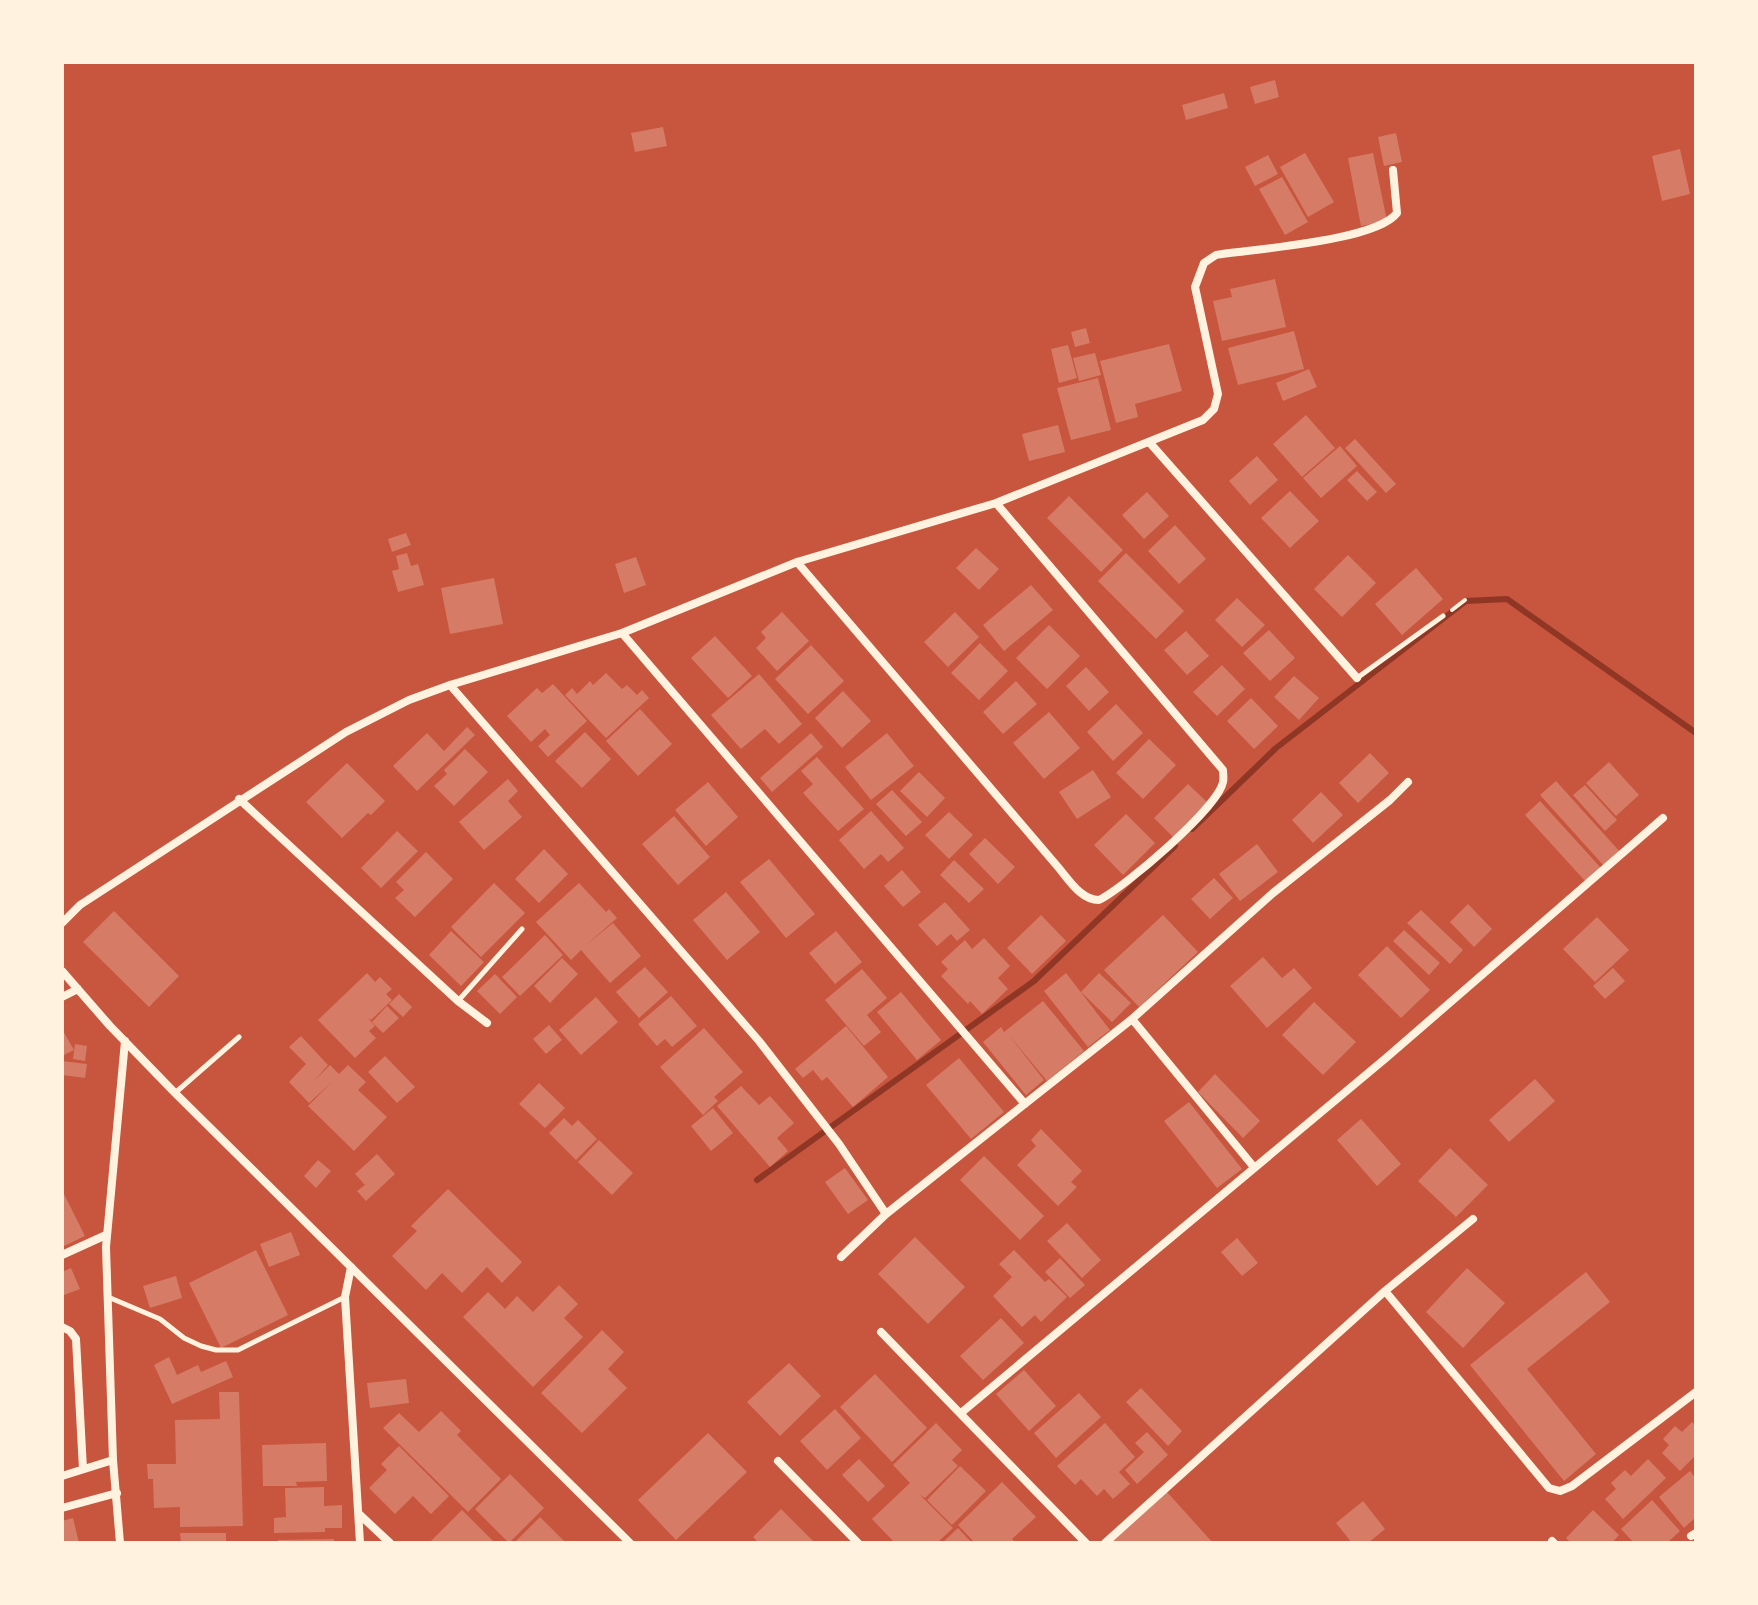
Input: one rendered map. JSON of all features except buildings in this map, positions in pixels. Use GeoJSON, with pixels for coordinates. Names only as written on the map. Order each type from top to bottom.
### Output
{"type":"FeatureCollection","features":[{"type":"Feature","properties":{"kind":"street"},"geometry":{"type":"LineString","coordinates":[[62,923],[80,905],[239,799],[346,732],[409,700],[622,633],[797,562],[996,503],[1203,420],[1214,409],[1218,394],[1195,287],[1204,263],[1216,255],[1346,237],[1391,221],[1397,213],[1393,170]]}},
{"type":"Feature","properties":{"kind":"street"},"geometry":{"type":"LineString","coordinates":[[1150,443],[1357,678]]}},
{"type":"Feature","properties":{"kind":"street"},"geometry":{"type":"LineString","coordinates":[[797,562],[1084,896],[1099,900],[1141,871],[1212,803],[1223,783],[1223,770],[996,503]]}},
{"type":"Feature","properties":{"kind":"street"},"geometry":{"type":"LineString","coordinates":[[622,633],[1025,1104]]}},
{"type":"Feature","properties":{"kind":"street"},"geometry":{"type":"LineString","coordinates":[[450,685],[759,1041],[839,1144],[886,1214]]}},
{"type":"Feature","properties":{"kind":"street"},"geometry":{"type":"LineString","coordinates":[[841,1257],[886,1214],[1132,1019],[1249,914],[1408,782]]}},
{"type":"Feature","properties":{"kind":"street"},"geometry":{"type":"LineString","coordinates":[[239,799],[458,1001],[487,1023]]}},
{"type":"Feature","properties":{"kind":"street"},"geometry":{"type":"LineString","coordinates":[[961,1413],[1386,1058],[1663,818]]}},
{"type":"Feature","properties":{"kind":"street"},"geometry":{"type":"LineString","coordinates":[[62,971],[175,1093],[630,1543]]}},
{"type":"Feature","properties":{"kind":"street"},"geometry":{"type":"LineString","coordinates":[[62,997],[78,989]]}},
{"type":"Feature","properties":{"kind":"street"},"geometry":{"type":"LineString","coordinates":[[1132,1019],[1253,1166]]}},
{"type":"Feature","properties":{"kind":"street"},"geometry":{"type":"LineString","coordinates":[[120,1543],[113,1460],[106,1235],[125,1041]]}},
{"type":"Feature","properties":{"kind":"street"},"geometry":{"type":"LineString","coordinates":[[1105,1543],[1385,1291],[1473,1219]]}},
{"type":"Feature","properties":{"kind":"street"},"geometry":{"type":"LineString","coordinates":[[62,1255],[106,1235]]}},
{"type":"Feature","properties":{"kind":"street"},"geometry":{"type":"LineString","coordinates":[[351,1267],[345,1297],[360,1543]]}},
{"type":"Feature","properties":{"kind":"street"},"geometry":{"type":"LineString","coordinates":[[1385,1291],[1549,1488],[1560,1491],[1572,1486],[1696,1392]]}},
{"type":"Feature","properties":{"kind":"street"},"geometry":{"type":"LineString","coordinates":[[62,1327],[76,1339],[83,1469]]}},
{"type":"Feature","properties":{"kind":"street"},"geometry":{"type":"LineString","coordinates":[[881,1332],[1086,1543]]}},
{"type":"Feature","properties":{"kind":"street"},"geometry":{"type":"LineString","coordinates":[[62,1476],[113,1460]]}},
{"type":"Feature","properties":{"kind":"street"},"geometry":{"type":"LineString","coordinates":[[778,1461],[858,1543]]}},
{"type":"Feature","properties":{"kind":"street"},"geometry":{"type":"LineString","coordinates":[[62,1508],[117,1493]]}},
{"type":"Feature","properties":{"kind":"street"},"geometry":{"type":"LineString","coordinates":[[359,1514],[390,1543]]}},
{"type":"Feature","properties":{"kind":"lane"},"geometry":{"type":"LineString","coordinates":[[1357,678],[1443,616]]}},
{"type":"Feature","properties":{"kind":"lane"},"geometry":{"type":"LineString","coordinates":[[458,1001],[522,929]]}},
{"type":"Feature","properties":{"kind":"lane"},"geometry":{"type":"LineString","coordinates":[[175,1093],[239,1037]]}},
{"type":"Feature","properties":{"kind":"lane"},"geometry":{"type":"LineString","coordinates":[[108,1297],[160,1319],[184,1338],[216,1350],[238,1350],[345,1297]]}},
{"type":"Feature","properties":{"kind":"waterway"},"geometry":{"type":"LineString","coordinates":[[1192,829],[1276,748],[1466,601],[1507,599],[1696,733]]}},
{"type":"Feature","properties":{"kind":"waterway"},"geometry":{"type":"LineString","coordinates":[[757,1180],[1034,981],[1175,846]]}}]}
